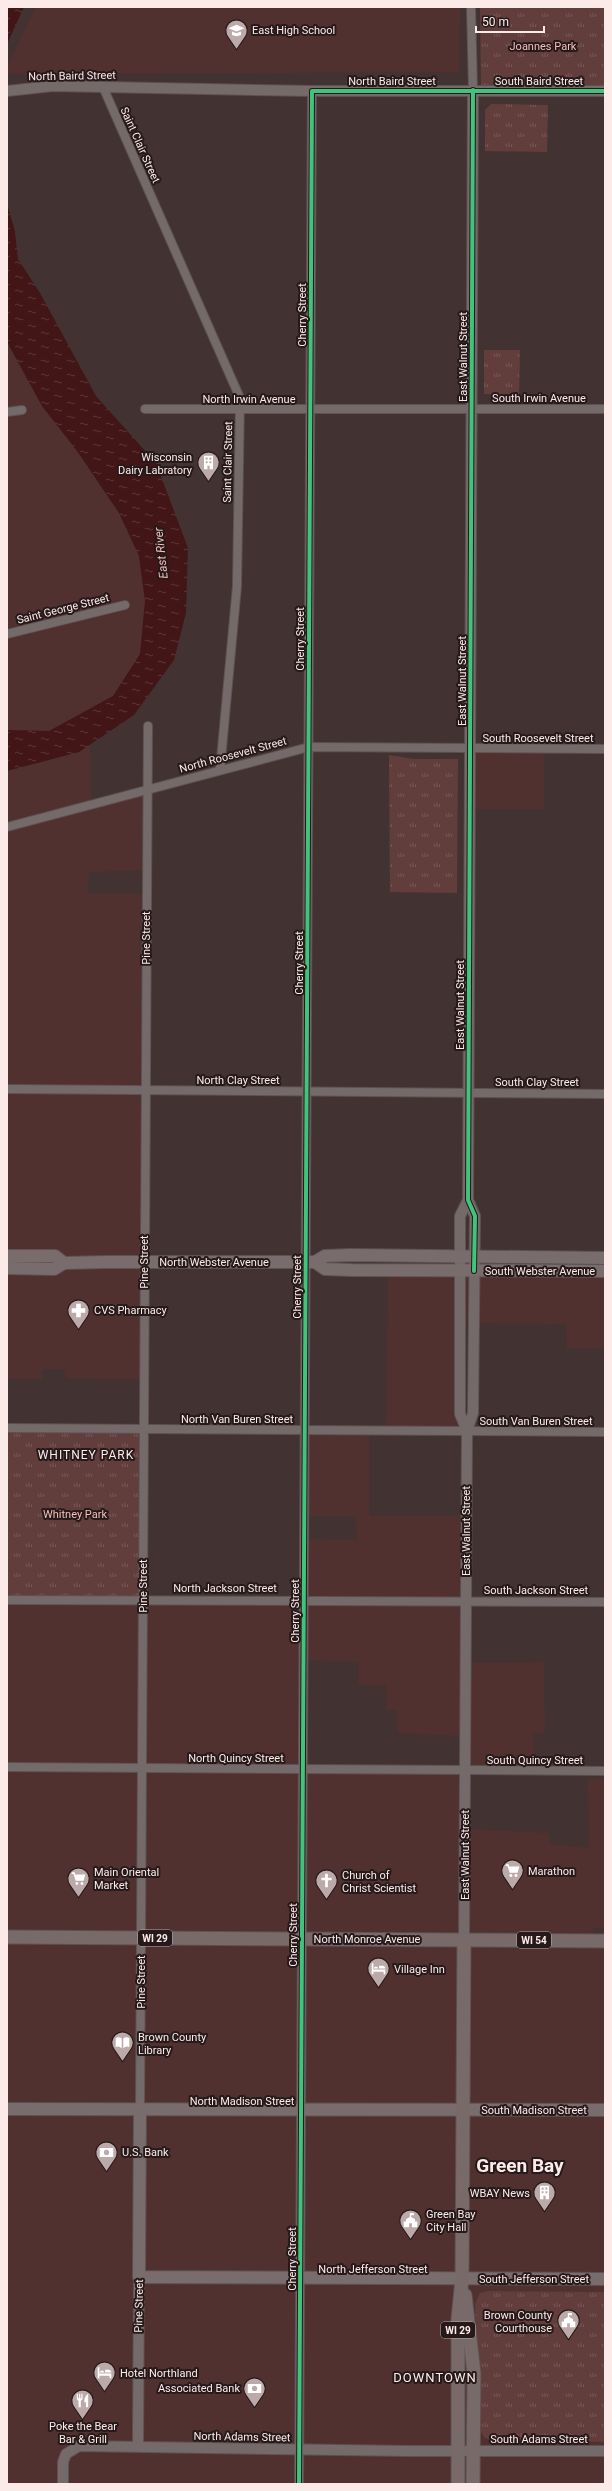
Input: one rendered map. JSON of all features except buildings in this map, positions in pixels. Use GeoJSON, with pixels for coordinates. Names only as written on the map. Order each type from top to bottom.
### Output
{"type":"FeatureCollection","features":[{"type":"Feature","properties":{"kind":"main road","name":"North Webster Avenue"},"geometry":{"type":"LineString","coordinates":[[7,1256],[55,1256],[64,1263]]}},
{"type":"Feature","properties":{"kind":"main road","name":"North Webster Avenue"},"geometry":{"type":"LineString","coordinates":[[7,1268],[54,1269],[64,1263],[310,1262],[325,1256],[474,1256]]}},
{"type":"Feature","properties":{"kind":"main road","name":"South Webster Avenue"},"geometry":{"type":"LineString","coordinates":[[474,1256],[605,1258]]}},
{"type":"Feature","properties":{"kind":"main road","name":"North Webster Avenue"},"geometry":{"type":"LineString","coordinates":[[310,1262],[325,1269],[474,1271]]}},
{"type":"Feature","properties":{"kind":"main road","name":"South Webster Avenue"},"geometry":{"type":"LineString","coordinates":[[474,1271],[605,1271]]}},
{"type":"Feature","properties":{"kind":"main road","name":"North Monroe Avenue"},"geometry":{"type":"LineString","coordinates":[[7,1937],[464,1940]]}},
{"type":"Feature","properties":{"kind":"main road","name":"WI 54"},"geometry":{"type":"LineString","coordinates":[[464,1940],[605,1941]]}},
{"type":"Feature","properties":{"kind":"main road","name":"East Walnut Street"},"geometry":{"type":"LineString","coordinates":[[458,2484],[458,2319],[462,2279],[464,1940]]}},
{"type":"Feature","properties":{"kind":"main road","name":"North Madison Street"},"geometry":{"type":"LineString","coordinates":[[7,2109],[301,2111],[463,2109]]}},
{"type":"Feature","properties":{"kind":"main road","name":"South Madison Street"},"geometry":{"type":"LineString","coordinates":[[463,2109],[605,2110]]}},
{"type":"Feature","properties":{"kind":"main road","name":"Pine Street"},"geometry":{"type":"LineString","coordinates":[[139,2277],[140,2110]]}},
{"type":"Feature","properties":{"kind":"main road","name":"North Jefferson Street"},"geometry":{"type":"LineString","coordinates":[[139,2277],[462,2279]]}},
{"type":"Feature","properties":{"kind":"main road","name":"East Walnut Street"},"geometry":{"type":"LineString","coordinates":[[462,2279],[474,2373],[473,2484]]}},
{"type":"Feature","properties":{"kind":"main road","name":"South Jefferson Street"},"geometry":{"type":"LineString","coordinates":[[462,2279],[605,2280]]}},
{"type":"Feature","properties":{"kind":"street","name":"East Walnut Street"},"geometry":{"type":"LineString","coordinates":[[464,1940],[467,1431],[473,1413],[475,1216],[468,1200],[473,90],[471,7]]}},
{"type":"Feature","properties":{"kind":"street","name":"North Baird Street"},"geometry":{"type":"LineString","coordinates":[[7,91],[53,86],[312,91],[473,90]]}},
{"type":"Feature","properties":{"kind":"street","name":"Saint Clair Street"},"geometry":{"type":"LineString","coordinates":[[103,87],[239,396],[237,586],[220,770]]}},
{"type":"Feature","properties":{"kind":"street","name":"South Baird Street"},"geometry":{"type":"LineString","coordinates":[[473,90],[605,91]]}},
{"type":"Feature","properties":{"kind":"street","name":"Cherry Street"},"geometry":{"type":"LineString","coordinates":[[299,2484],[305,1430],[310,1262],[307,1091],[312,91]]}},
{"type":"Feature","properties":{"kind":"street","name":"North Irwin Avenue"},"geometry":{"type":"LineString","coordinates":[[146,409],[240,407],[472,408]]}},
{"type":"Feature","properties":{"kind":"street","name":"South Irwin Avenue"},"geometry":{"type":"LineString","coordinates":[[472,408],[605,409]]}},
{"type":"Feature","properties":{"kind":"street"},"geometry":{"type":"LineString","coordinates":[[7,412],[22,410]]}},
{"type":"Feature","properties":{"kind":"street","name":"Saint George Street"},"geometry":{"type":"LineString","coordinates":[[7,634],[124,605]]}},
{"type":"Feature","properties":{"kind":"street","name":"Pine Street"},"geometry":{"type":"LineString","coordinates":[[140,2110],[148,726]]}},
{"type":"Feature","properties":{"kind":"street","name":"North Roosevelt Street"},"geometry":{"type":"LineString","coordinates":[[7,827],[309,747],[470,748]]}},
{"type":"Feature","properties":{"kind":"street","name":"South Roosevelt Street"},"geometry":{"type":"LineString","coordinates":[[470,748],[605,749]]}},
{"type":"Feature","properties":{"kind":"street","name":"North Clay Street"},"geometry":{"type":"LineString","coordinates":[[7,1089],[468,1092]]}},
{"type":"Feature","properties":{"kind":"street","name":"South Clay Street"},"geometry":{"type":"LineString","coordinates":[[468,1092],[605,1094]]}},
{"type":"Feature","properties":{"kind":"street","name":"East Walnut Street"},"geometry":{"type":"LineString","coordinates":[[467,1431],[460,1414],[460,1216],[468,1200]]}},
{"type":"Feature","properties":{"kind":"street","name":"North Van Buren Street"},"geometry":{"type":"LineString","coordinates":[[7,1428],[467,1431]]}},
{"type":"Feature","properties":{"kind":"street","name":"South Van Buren Street"},"geometry":{"type":"LineString","coordinates":[[467,1431],[605,1432]]}},
{"type":"Feature","properties":{"kind":"street","name":"North Jackson Street"},"geometry":{"type":"LineString","coordinates":[[7,1600],[143,1598],[466,1601]]}},
{"type":"Feature","properties":{"kind":"street","name":"South Jackson Street"},"geometry":{"type":"LineString","coordinates":[[466,1601],[605,1602]]}},
{"type":"Feature","properties":{"kind":"street","name":"North Quincy Street"},"geometry":{"type":"LineString","coordinates":[[7,1767],[465,1770]]}},
{"type":"Feature","properties":{"kind":"street","name":"South Quincy Street"},"geometry":{"type":"LineString","coordinates":[[465,1770],[605,1771]]}},
{"type":"Feature","properties":{"kind":"street","name":"Pine Street"},"geometry":{"type":"LineString","coordinates":[[138,2446],[139,2277]]}},
{"type":"Feature","properties":{"kind":"street","name":"North Adams Street"},"geometry":{"type":"LineString","coordinates":[[63,2484],[63,2462],[66,2454],[71,2449],[79,2446],[473,2451]]}},
{"type":"Feature","properties":{"kind":"street","name":"South Adams Street"},"geometry":{"type":"LineString","coordinates":[[473,2451],[605,2451]]}},
{"type":"Feature","properties":{"kind":"shaded area","name":"East High School"},"geometry":{"type":"Polygon","coordinates":[[[36,7],[460,7],[459,72],[7,74],[7,67],[36,7]]]}},
{"type":"Feature","properties":{"kind":"shaded area"},"geometry":{"type":"Polygon","coordinates":[[[7,342],[42,406],[77,451],[119,513],[139,556],[145,601],[140,654],[113,696],[49,731],[7,730],[7,342]]]}},
{"type":"Feature","properties":{"kind":"shaded area"},"geometry":{"type":"Polygon","coordinates":[[[90,744],[91,803],[147,789],[147,870],[89,872],[88,894],[146,894],[144,1379],[66,1378],[65,1369],[42,1369],[42,1379],[7,1379],[7,771],[79,752],[90,744]]]}},
{"type":"Feature","properties":{"kind":"shaded area"},"geometry":{"type":"Polygon","coordinates":[[[470,748],[544,749],[544,809],[470,809],[470,748]]]}},
{"type":"Feature","properties":{"kind":"shaded area"},"geometry":{"type":"Polygon","coordinates":[[[388,1270],[605,1271],[605,1348],[567,1348],[566,1324],[460,1323],[460,1414],[467,1431],[386,1431],[388,1270]]]}},
{"type":"Feature","properties":{"kind":"shaded area"},"geometry":{"type":"Polygon","coordinates":[[[305,1430],[369,1430],[369,1516],[466,1516],[466,1659],[474,1663],[544,1662],[545,1733],[533,1733],[535,1771],[465,1770],[465,1829],[549,1833],[549,1844],[589,1848],[588,1779],[605,1779],[605,1928],[593,1928],[593,1941],[605,1941],[605,2484],[7,2484],[7,1600],[304,1600],[305,1539],[357,1540],[356,1516],[305,1516],[305,1430]],[[304,1660],[303,1769],[465,1770],[465,1736],[398,1733],[397,1710],[387,1710],[386,1685],[358,1685],[359,1662],[304,1660]]]}},
{"type":"Feature","properties":{"kind":"green space","name":"Joannes Park"},"geometry":{"type":"Polygon","coordinates":[[[480,7],[605,7],[605,85],[481,85],[480,7]]]}},
{"type":"Feature","properties":{"kind":"green space"},"geometry":{"type":"Polygon","coordinates":[[[491,104],[548,105],[547,152],[485,151],[485,110],[491,104]]]}},
{"type":"Feature","properties":{"kind":"green space"},"geometry":{"type":"Polygon","coordinates":[[[484,350],[520,350],[519,395],[484,394],[484,350]]]}},
{"type":"Feature","properties":{"kind":"green space"},"geometry":{"type":"Polygon","coordinates":[[[389,755],[413,759],[458,759],[457,893],[390,892],[389,755]]]}},
{"type":"Feature","properties":{"kind":"green space","name":"Whitney Park"},"geometry":{"type":"Polygon","coordinates":[[[7,1428],[144,1429],[143,1598],[7,1600],[7,1428]]]}},
{"type":"Feature","properties":{"kind":"green space"},"geometry":{"type":"Polygon","coordinates":[[[488,2291],[605,2292],[605,2442],[490,2440],[484,2437],[480,2430],[475,2304],[480,2293],[488,2291]]]}},
{"type":"Feature","properties":{"kind":"water"},"geometry":{"type":"Polygon","coordinates":[[[7,7],[24,7],[7,44],[7,7]]]}},
{"type":"Feature","properties":{"kind":"water","name":"East River"},"geometry":{"type":"Polygon","coordinates":[[[7,204],[15,231],[18,259],[40,293],[96,396],[156,463],[188,548],[186,613],[174,660],[134,715],[79,752],[7,771],[7,730],[49,731],[113,696],[140,654],[145,601],[139,556],[119,513],[77,451],[42,406],[7,342],[7,204]]]}},
{"type":"Feature","properties":{"kind":"cycle path"},"geometry":{"type":"LineString","coordinates":[[473,90],[468,1200],[475,1216],[474,1271]]}},
{"type":"Feature","properties":{"kind":"cycle path"},"geometry":{"type":"LineString","coordinates":[[299,2484],[312,91],[605,91]]}},
{"type":"Feature","properties":{"kind":"place","name":"East High School"},"geometry":{"type":"Point","coordinates":[237,50]}},
{"type":"Feature","properties":{"kind":"place","name":"Wisconsin Dairy Labratory"},"geometry":{"type":"Point","coordinates":[208,482]}},
{"type":"Feature","properties":{"kind":"place","name":"CVS Pharmacy"},"geometry":{"type":"Point","coordinates":[78,1330]}},
{"type":"Feature","properties":{"kind":"place","name":"Marathon"},"geometry":{"type":"Point","coordinates":[513,1890]}},
{"type":"Feature","properties":{"kind":"place","name":"Main Oriental Market"},"geometry":{"type":"Point","coordinates":[78,1898]}},
{"type":"Feature","properties":{"kind":"place","name":"Church of Christ Scientist"},"geometry":{"type":"Point","coordinates":[326,1900]}},
{"type":"Feature","properties":{"kind":"place","name":"Village Inn"},"geometry":{"type":"Point","coordinates":[378,1988]}},
{"type":"Feature","properties":{"kind":"place","name":"Brown County Library"},"geometry":{"type":"Point","coordinates":[122,2062]}},
{"type":"Feature","properties":{"kind":"place","name":"U.S. Bank"},"geometry":{"type":"Point","coordinates":[106,2172]}},
{"type":"Feature","properties":{"kind":"place","name":"WBAY News"},"geometry":{"type":"Point","coordinates":[545,2212]}},
{"type":"Feature","properties":{"kind":"place","name":"Green Bay City Hall"},"geometry":{"type":"Point","coordinates":[410,2240]}},
{"type":"Feature","properties":{"kind":"place","name":"Brown County Courthouse"},"geometry":{"type":"Point","coordinates":[568,2340]}},
{"type":"Feature","properties":{"kind":"place","name":"Hotel Northland"},"geometry":{"type":"Point","coordinates":[104,2392]}},
{"type":"Feature","properties":{"kind":"place","name":"Associated Bank"},"geometry":{"type":"Point","coordinates":[255,2408]}},
{"type":"Feature","properties":{"kind":"place","name":"Poke the Bear Bar & Grill"},"geometry":{"type":"Point","coordinates":[83,2420]}},
{"type":"Feature","properties":{"kind":"district","name":"WHITNEY PARK"},"geometry":{"type":"Point","coordinates":[86,1455]}},
{"type":"Feature","properties":{"kind":"district","name":"Green Bay"},"geometry":{"type":"Point","coordinates":[520,2165]}},
{"type":"Feature","properties":{"kind":"district","name":"DOWNTOWN"},"geometry":{"type":"Point","coordinates":[435,2377]}}]}
